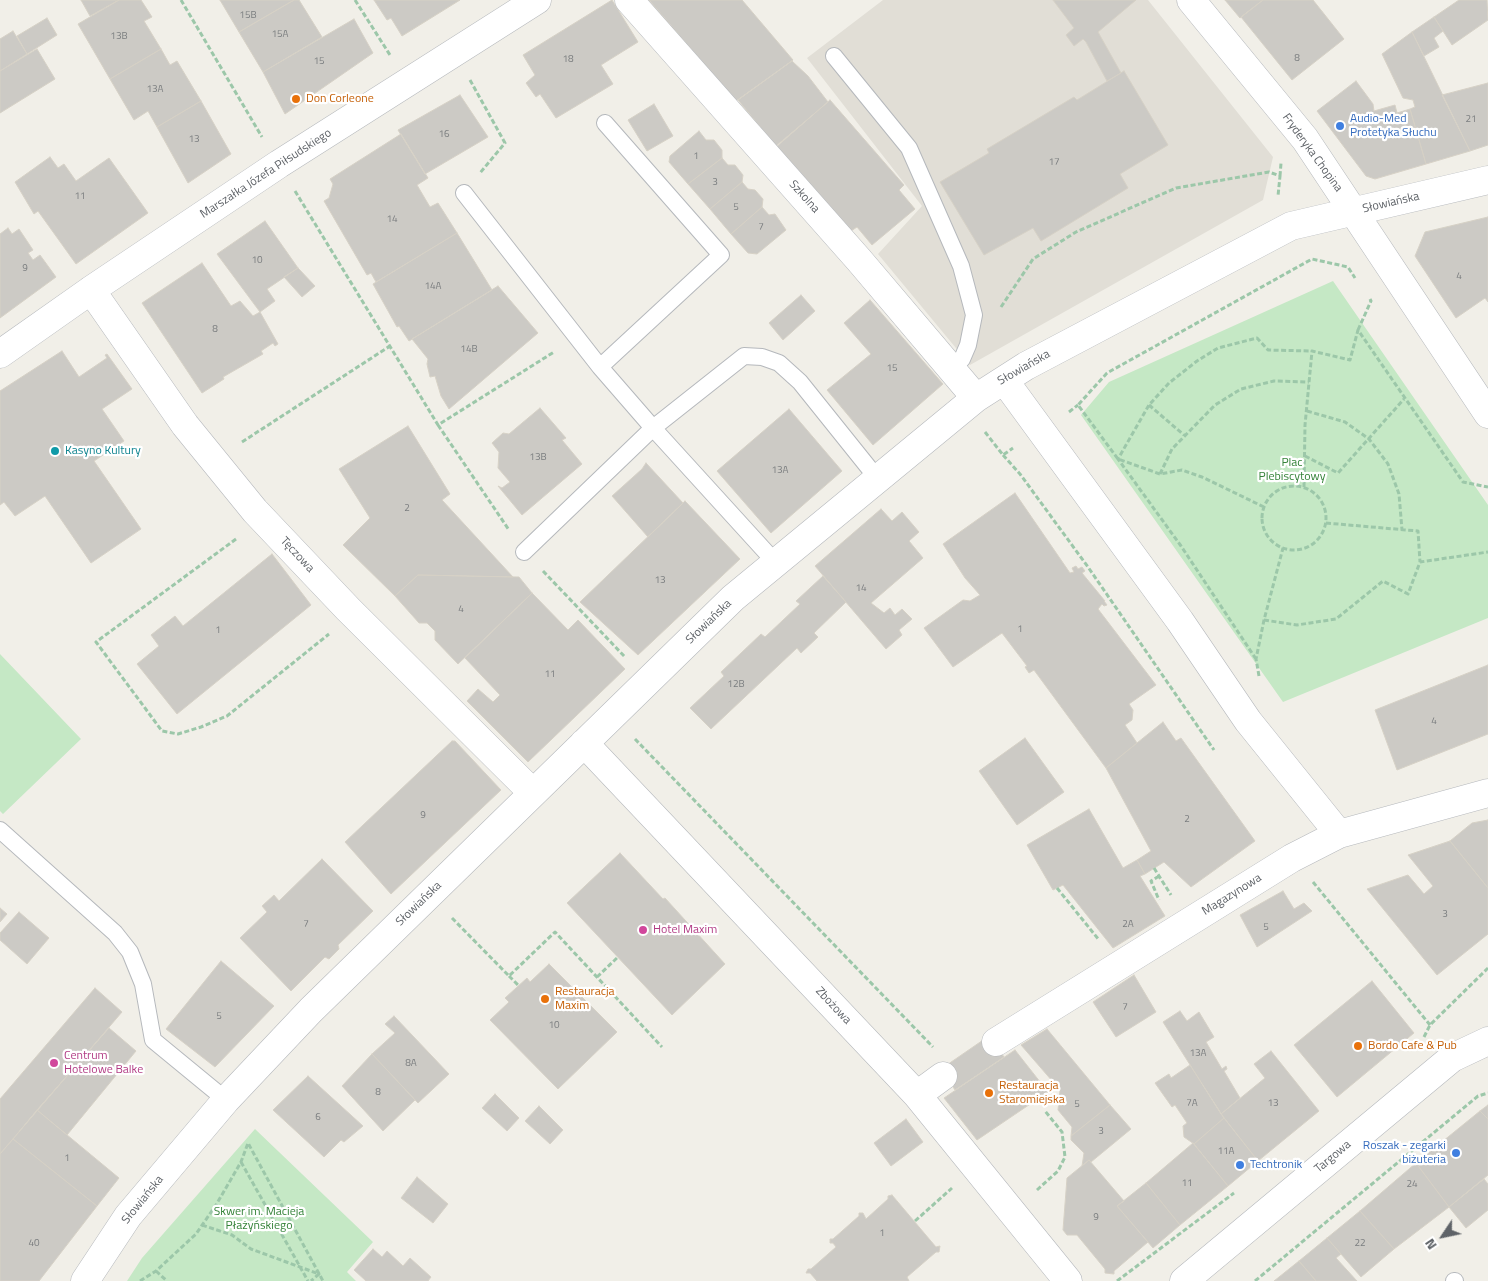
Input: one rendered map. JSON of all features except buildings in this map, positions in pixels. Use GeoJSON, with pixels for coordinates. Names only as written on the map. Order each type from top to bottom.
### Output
{"type":"FeatureCollection","features":[{"type":"Feature","properties":{"kind":"street","name":"Marszałka Józefa Piłsudskiego"},"geometry":{"type":"LineString","coordinates":[[0,354],[278,164],[537,0]]}},
{"type":"Feature","properties":{"kind":"street","name":"Szkolna"},"geometry":{"type":"LineString","coordinates":[[629,0],[859,260],[951,371],[976,398]]}},
{"type":"Feature","properties":{"kind":"street","name":"Fryderyka Chopina"},"geometry":{"type":"LineString","coordinates":[[1191,0],[1305,139],[1488,414]]}},
{"type":"Feature","properties":{"kind":"street","name":"Słowiańska"},"geometry":{"type":"LineString","coordinates":[[85,1281],[128,1216],[226,1100],[311,1010],[733,598],[976,398],[1004,380],[1291,226],[1488,180]]}},
{"type":"Feature","properties":{"kind":"street","name":"Tęczowa"},"geometry":{"type":"LineString","coordinates":[[91,290],[185,425],[263,519],[353,614],[533,793]]}},
{"type":"Feature","properties":{"kind":"street"},"geometry":{"type":"LineString","coordinates":[[1004,380],[1180,621],[1248,721],[1340,834]]}},
{"type":"Feature","properties":{"kind":"street","name":"Zbożowa"},"geometry":{"type":"LineString","coordinates":[[584,744],[917,1095],[1068,1281]]}},
{"type":"Feature","properties":{"kind":"street","name":"Magazynowa"},"geometry":{"type":"LineString","coordinates":[[996,1042],[1292,858],[1340,834],[1488,793]]}},
{"type":"Feature","properties":{"kind":"street","name":"Targowa"},"geometry":{"type":"LineString","coordinates":[[1184,1281],[1452,1058],[1488,1041]]}},
{"type":"Feature","properties":{"kind":"street"},"geometry":{"type":"LineString","coordinates":[[917,1095],[943,1076]]}},
{"type":"Feature","properties":{"kind":"lane"},"geometry":{"type":"LineString","coordinates":[[834,56],[909,148],[961,266],[974,315],[968,345],[962,359],[951,371]]}},
{"type":"Feature","properties":{"kind":"lane"},"geometry":{"type":"LineString","coordinates":[[600,367],[721,255],[604,123]]}},
{"type":"Feature","properties":{"kind":"lane"},"geometry":{"type":"LineString","coordinates":[[464,193],[600,367],[775,562]]}},
{"type":"Feature","properties":{"kind":"lane"},"geometry":{"type":"LineString","coordinates":[[524,552],[653,428],[744,356],[762,357],[779,363],[800,382],[878,478]]}},
{"type":"Feature","properties":{"kind":"lane"},"geometry":{"type":"LineString","coordinates":[[0,830],[115,933],[130,952],[144,984],[153,1040],[226,1100]]}},
{"type":"Feature","properties":{"kind":"path"},"geometry":{"type":"LineString","coordinates":[[181,0],[278,164],[438,425],[524,552],[649,680]]}},
{"type":"Feature","properties":{"kind":"path"},"geometry":{"type":"LineString","coordinates":[[356,0],[407,83]]}},
{"type":"Feature","properties":{"kind":"path"},"geometry":{"type":"LineString","coordinates":[[455,53],[505,143],[464,193]]}},
{"type":"Feature","properties":{"kind":"path"},"geometry":{"type":"LineString","coordinates":[[974,315],[992,321],[1033,258],[1076,232],[1176,188],[1269,172],[1280,176],[1277,203],[1291,226]]}},
{"type":"Feature","properties":{"kind":"path"},"geometry":{"type":"LineString","coordinates":[[1256,659],[1181,546],[1078,405],[1107,373],[1312,260],[1348,267],[1357,281]]}},
{"type":"Feature","properties":{"kind":"path"},"geometry":{"type":"LineString","coordinates":[[1118,459],[1148,405],[1169,383],[1196,361],[1218,348],[1257,338],[1268,350],[1312,350],[1350,360],[1358,330],[1371,301],[1366,295]]}},
{"type":"Feature","properties":{"kind":"path"},"geometry":{"type":"LineString","coordinates":[[1358,330],[1463,482],[1488,487]]}},
{"type":"Feature","properties":{"kind":"path"},"geometry":{"type":"LineString","coordinates":[[438,425],[577,338]]}},
{"type":"Feature","properties":{"kind":"path"},"geometry":{"type":"LineString","coordinates":[[215,460],[390,346]]}},
{"type":"Feature","properties":{"kind":"path"},"geometry":{"type":"LineString","coordinates":[[1304,487],[1312,350]]}},
{"type":"Feature","properties":{"kind":"path"},"geometry":{"type":"LineString","coordinates":[[1160,474],[1172,449],[1215,405],[1241,389],[1274,381],[1309,382]]}},
{"type":"Feature","properties":{"kind":"path"},"geometry":{"type":"LineString","coordinates":[[1305,456],[1338,473],[1405,398]]}},
{"type":"Feature","properties":{"kind":"path"},"geometry":{"type":"LineString","coordinates":[[1148,405],[1184,435]]}},
{"type":"Feature","properties":{"kind":"path"},"geometry":{"type":"LineString","coordinates":[[1307,411],[1345,422],[1369,438],[1388,464],[1400,494],[1402,530]]}},
{"type":"Feature","properties":{"kind":"path"},"geometry":{"type":"LineString","coordinates":[[1002,455],[1020,474],[1088,567],[1214,750]]}},
{"type":"Feature","properties":{"kind":"path"},"geometry":{"type":"LineString","coordinates":[[1118,459],[1160,474],[1182,470],[1202,477],[1264,507]]}},
{"type":"Feature","properties":{"kind":"path"},"geometry":{"type":"LineString","coordinates":[[1292,485],[1304,487],[1314,492],[1322,501],[1326,511],[1326,523],[1321,536],[1311,546],[1297,550],[1283,548],[1272,542],[1265,532],[1262,520],[1264,507],[1270,496],[1280,488],[1292,485]]}},
{"type":"Feature","properties":{"kind":"path"},"geometry":{"type":"LineString","coordinates":[[263,519],[96,642],[162,731],[178,734],[202,727],[227,716],[353,614]]}},
{"type":"Feature","properties":{"kind":"path"},"geometry":{"type":"LineString","coordinates":[[1264,620],[1297,625],[1336,619],[1383,581],[1408,594],[1420,562],[1418,531],[1326,523]]}},
{"type":"Feature","properties":{"kind":"path"},"geometry":{"type":"LineString","coordinates":[[1259,678],[1256,659],[1283,548]]}},
{"type":"Feature","properties":{"kind":"path"},"geometry":{"type":"LineString","coordinates":[[1420,562],[1488,552]]}},
{"type":"Feature","properties":{"kind":"path"},"geometry":{"type":"LineString","coordinates":[[634,738],[934,1048]]}},
{"type":"Feature","properties":{"kind":"path"},"geometry":{"type":"LineString","coordinates":[[1154,868],[1175,900]]}},
{"type":"Feature","properties":{"kind":"path"},"geometry":{"type":"LineString","coordinates":[[1156,902],[1161,899],[1150,881],[1159,876]]}},
{"type":"Feature","properties":{"kind":"path"},"geometry":{"type":"LineString","coordinates":[[1308,877],[1430,1025],[1488,968]]}},
{"type":"Feature","properties":{"kind":"path"},"geometry":{"type":"LineString","coordinates":[[1057,888],[1103,946]]}},
{"type":"Feature","properties":{"kind":"path"},"geometry":{"type":"LineString","coordinates":[[458,911],[452,918],[519,986]]}},
{"type":"Feature","properties":{"kind":"path"},"geometry":{"type":"LineString","coordinates":[[509,976],[555,932],[662,1046]]}},
{"type":"Feature","properties":{"kind":"path"},"geometry":{"type":"LineString","coordinates":[[597,977],[618,957]]}},
{"type":"Feature","properties":{"kind":"path"},"geometry":{"type":"LineString","coordinates":[[1255,1281],[1478,1096],[1488,1093]]}},
{"type":"Feature","properties":{"kind":"path"},"geometry":{"type":"LineString","coordinates":[[1032,1194],[1058,1171],[1065,1157],[1062,1132],[1045,1111]]}},
{"type":"Feature","properties":{"kind":"path"},"geometry":{"type":"LineString","coordinates":[[140,1281],[156,1271],[196,1234],[241,1162],[248,1144],[323,1281]]}},
{"type":"Feature","properties":{"kind":"path"},"geometry":{"type":"LineString","coordinates":[[241,1162],[309,1281],[319,1274]]}},
{"type":"Feature","properties":{"kind":"path"},"geometry":{"type":"LineString","coordinates":[[915,1221],[957,1184]]}},
{"type":"Feature","properties":{"kind":"path"},"geometry":{"type":"LineString","coordinates":[[202,1225],[232,1235],[251,1249],[319,1274]]}},
{"type":"Feature","properties":{"kind":"path"},"geometry":{"type":"LineString","coordinates":[[156,1271],[167,1281]]}},
{"type":"Feature","properties":{"kind":"shaded area"},"geometry":{"type":"Polygon","coordinates":[[[883,0],[1148,0],[1273,157],[1263,200],[970,365],[878,254],[922,206],[807,58],[883,0]]]}},
{"type":"Feature","properties":{"kind":"green space","name":"Plac Plebiscytowy"},"geometry":{"type":"Polygon","coordinates":[[[1333,281],[1488,505],[1488,618],[1283,702],[1081,415],[1109,382],[1333,281]]]}},
{"type":"Feature","properties":{"kind":"green space"},"geometry":{"type":"Polygon","coordinates":[[[0,654],[81,739],[3,814],[0,811],[0,654]]]}},
{"type":"Feature","properties":{"kind":"green space","name":"Skwer im. Macieja Płażyńskiego"},"geometry":{"type":"Polygon","coordinates":[[[255,1129],[373,1242],[347,1272],[356,1281],[127,1281],[142,1258],[255,1129]]]}},
{"type":"Feature","properties":{"kind":"place","name":"Don Corleone"},"geometry":{"type":"Point","coordinates":[296,99]}},
{"type":"Feature","properties":{"kind":"place","name":"Audio-Med Protetyka Słuchu"},"geometry":{"type":"Point","coordinates":[1340,126]}},
{"type":"Feature","properties":{"kind":"place","name":"Kasyno Kultury"},"geometry":{"type":"Point","coordinates":[55,451]}},
{"type":"Feature","properties":{"kind":"place","name":"Hotel Maxim"},"geometry":{"type":"Point","coordinates":[643,930]}},
{"type":"Feature","properties":{"kind":"place","name":"Restauracja Maxim"},"geometry":{"type":"Point","coordinates":[545,999]}},
{"type":"Feature","properties":{"kind":"place","name":"Bordo Cafe & Pub"},"geometry":{"type":"Point","coordinates":[1358,1046]}},
{"type":"Feature","properties":{"kind":"place","name":"Centrum Hotelowe Balke"},"geometry":{"type":"Point","coordinates":[54,1063]}},
{"type":"Feature","properties":{"kind":"place","name":"Restauracja Staromiejska"},"geometry":{"type":"Point","coordinates":[989,1093]}},
{"type":"Feature","properties":{"kind":"place","name":"Roszak - zegarki biżuteria"},"geometry":{"type":"Point","coordinates":[1456,1153]}},
{"type":"Feature","properties":{"kind":"place","name":"Techtronik"},"geometry":{"type":"Point","coordinates":[1240,1165]}}]}
